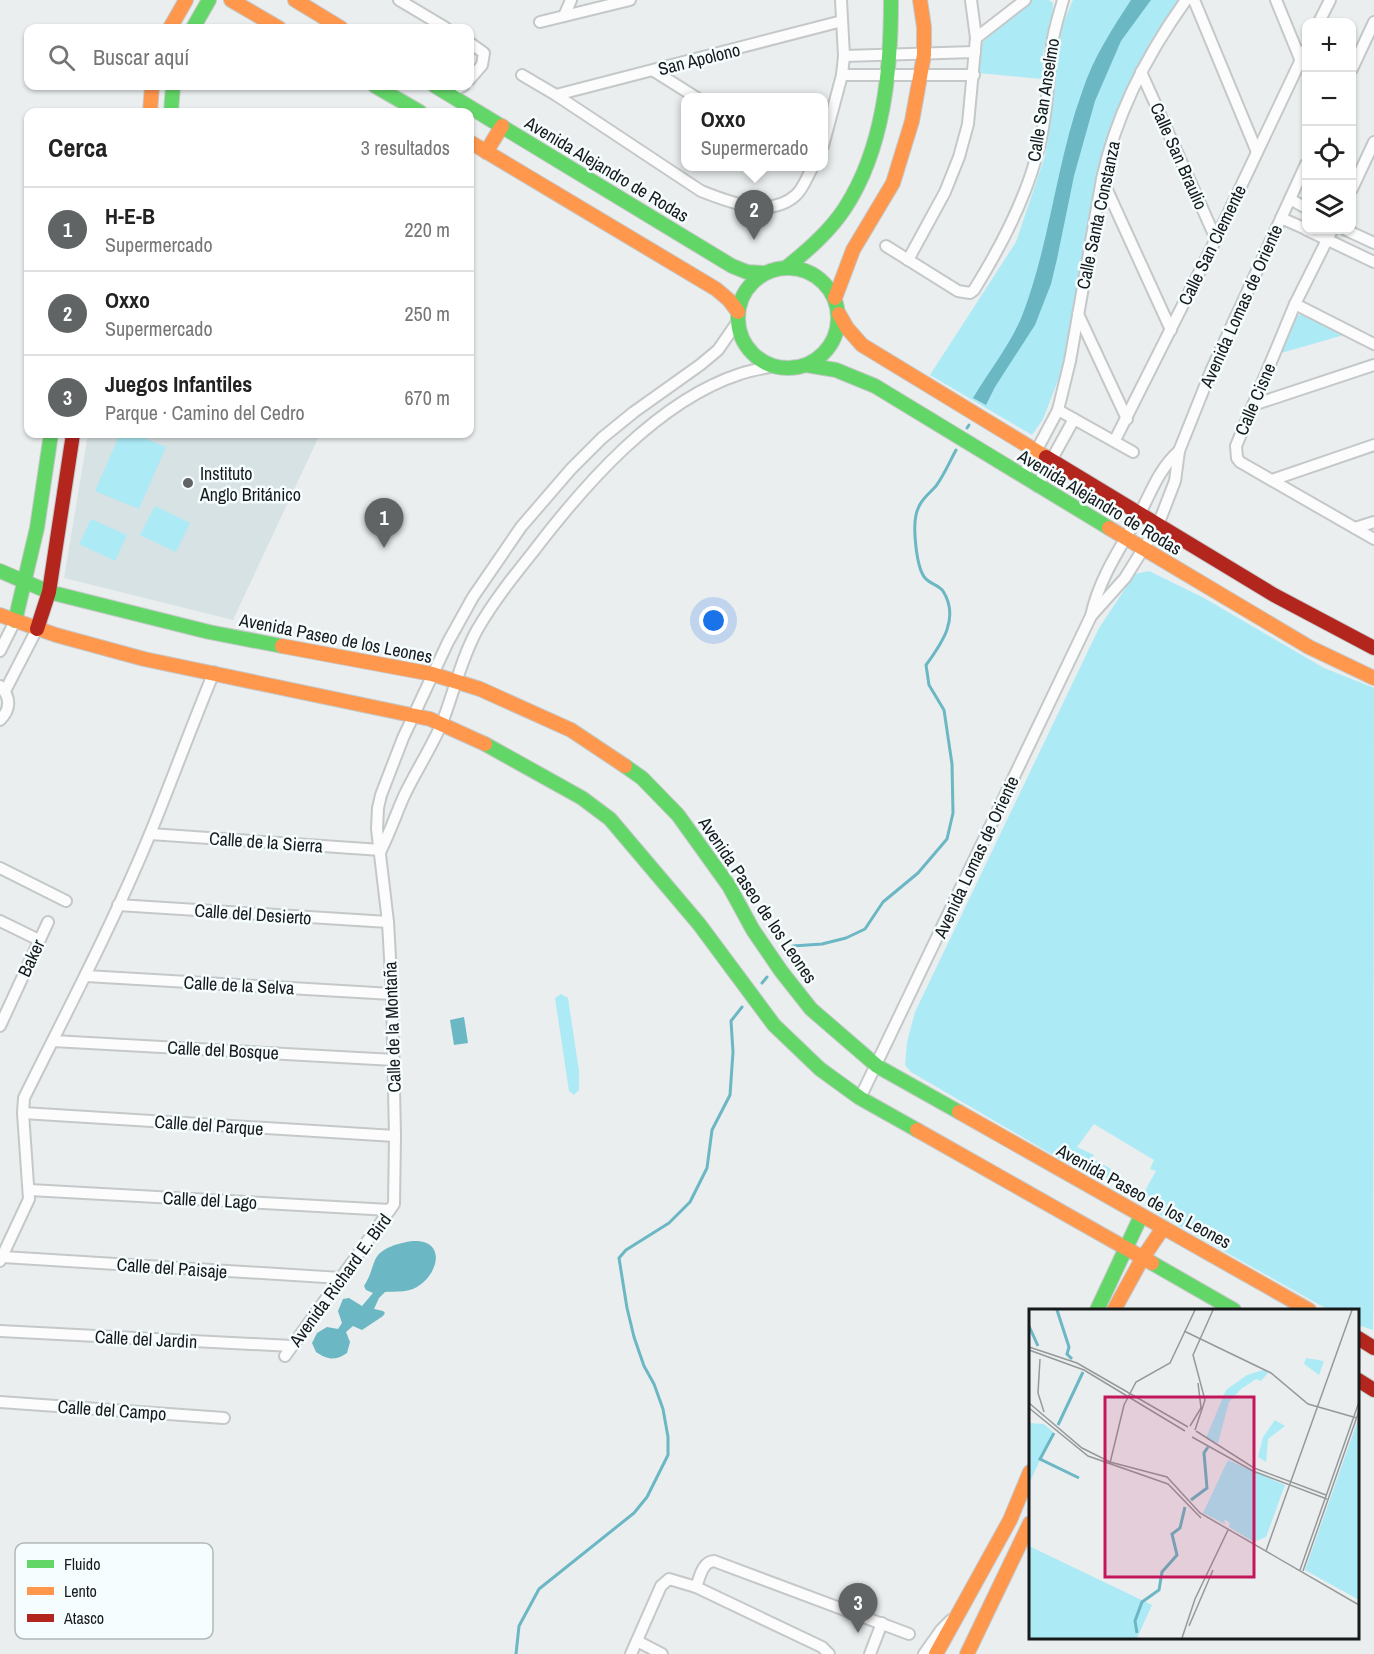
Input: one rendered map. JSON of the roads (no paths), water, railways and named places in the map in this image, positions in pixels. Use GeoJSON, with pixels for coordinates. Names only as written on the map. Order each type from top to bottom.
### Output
{"type":"FeatureCollection","features":[{"type":"Feature","properties":{"kind":"street"},"geometry":{"type":"LineString","coordinates":[[172,24],[186,0]]}},
{"type":"Feature","properties":{"kind":"street"},"geometry":{"type":"LineString","coordinates":[[196,24],[209,0]]}},
{"type":"Feature","properties":{"kind":"street"},"geometry":{"type":"LineString","coordinates":[[231,0],[272,24]]}},
{"type":"Feature","properties":{"kind":"street"},"geometry":{"type":"LineString","coordinates":[[295,0],[335,24]]}},
{"type":"Feature","properties":{"kind":"street"},"geometry":{"type":"LineString","coordinates":[[399,0],[439,24]]}},
{"type":"Feature","properties":{"kind":"street"},"geometry":{"type":"LineString","coordinates":[[564,16],[571,0]]}},
{"type":"Feature","properties":{"kind":"street"},"geometry":{"type":"LineString","coordinates":[[540,22],[630,0]]}},
{"type":"Feature","properties":{"kind":"street"},"geometry":{"type":"LineString","coordinates":[[828,127],[842,75],[844,56],[841,0]]}},
{"type":"Feature","properties":{"kind":"street"},"geometry":{"type":"LineString","coordinates":[[788,267],[822,238],[846,207],[857,187],[870,153],[885,99],[891,0]]}},
{"type":"Feature","properties":{"kind":"street"},"geometry":{"type":"LineString","coordinates":[[835,298],[853,250],[892,183],[912,121],[924,55],[924,27],[920,0]]}},
{"type":"Feature","properties":{"kind":"street"},"geometry":{"type":"LineString","coordinates":[[886,246],[908,260],[945,192],[959,157],[968,124],[974,75],[976,38],[971,0]]}},
{"type":"Feature","properties":{"kind":"street"},"geometry":{"type":"LineString","coordinates":[[976,38],[1025,0]]}},
{"type":"Feature","properties":{"kind":"street","name":"Calle San Anselmo"},"geometry":{"type":"LineString","coordinates":[[908,260],[958,291],[969,293],[974,290],[999,250],[1036,157],[1053,42],[1063,0]]}},
{"type":"Feature","properties":{"kind":"street","name":"Calle Santa Constanza"},"geometry":{"type":"LineString","coordinates":[[1023,476],[1058,410],[1070,361],[1102,179],[1116,128],[1142,72],[1171,21],[1186,0]]}},
{"type":"Feature","properties":{"kind":"street"},"geometry":{"type":"LineString","coordinates":[[1194,0],[1257,152]]}},
{"type":"Feature","properties":{"kind":"street"},"geometry":{"type":"LineString","coordinates":[[1276,0],[1301,61]]}},
{"type":"Feature","properties":{"kind":"street"},"geometry":{"type":"LineString","coordinates":[[1321,18],[1329,0]]}},
{"type":"Feature","properties":{"kind":"street","name":"San Apolono"},"geometry":{"type":"LineString","coordinates":[[556,95],[842,21]]}},
{"type":"Feature","properties":{"kind":"street"},"geometry":{"type":"LineString","coordinates":[[1356,60],[1374,22]]}},
{"type":"Feature","properties":{"kind":"street"},"geometry":{"type":"LineString","coordinates":[[474,46],[484,53],[483,65],[474,75]]}},
{"type":"Feature","properties":{"kind":"street"},"geometry":{"type":"LineString","coordinates":[[844,56],[975,52]]}},
{"type":"Feature","properties":{"kind":"street","name":"Calle San Clemente"},"geometry":{"type":"LineString","coordinates":[[1115,440],[1216,239],[1301,61]]}},
{"type":"Feature","properties":{"kind":"street"},"geometry":{"type":"LineString","coordinates":[[654,71],[690,93]]}},
{"type":"Feature","properties":{"kind":"street","name":"Calle San Braulio"},"geometry":{"type":"LineString","coordinates":[[1142,72],[1216,239]]}},
{"type":"Feature","properties":{"kind":"street"},"geometry":{"type":"LineString","coordinates":[[522,75],[701,191],[736,204],[774,207],[797,195],[810,171]]}},
{"type":"Feature","properties":{"kind":"street"},"geometry":{"type":"LineString","coordinates":[[842,75],[974,75]]}},
{"type":"Feature","properties":{"kind":"street"},"geometry":{"type":"LineString","coordinates":[[150,108],[152,90]]}},
{"type":"Feature","properties":{"kind":"street"},"geometry":{"type":"LineString","coordinates":[[171,108],[172,90]]}},
{"type":"Feature","properties":{"kind":"street"},"geometry":{"type":"LineString","coordinates":[[382,90],[413,108]]}},
{"type":"Feature","properties":{"kind":"street","name":"Avenida Alejandro de Rodas"},"geometry":{"type":"LineString","coordinates":[[442,90],[472,108]]}},
{"type":"Feature","properties":{"kind":"street"},"geometry":{"type":"LineString","coordinates":[[447,93],[454,90]]}},
{"type":"Feature","properties":{"kind":"street","name":"Avenida Alejandro de Rodas"},"geometry":{"type":"LineString","coordinates":[[474,109],[732,266],[747,272],[765,273]]}},
{"type":"Feature","properties":{"kind":"street"},"geometry":{"type":"LineString","coordinates":[[486,152],[502,126]]}},
{"type":"Feature","properties":{"kind":"street"},"geometry":{"type":"LineString","coordinates":[[1356,180],[1374,142]]}},
{"type":"Feature","properties":{"kind":"street"},"geometry":{"type":"LineString","coordinates":[[474,144],[716,289],[729,300],[738,316]]}},
{"type":"Feature","properties":{"kind":"street","name":"Avenida Lomas de Oriente"},"geometry":{"type":"LineString","coordinates":[[1091,616],[1116,591],[1158,525],[1175,481],[1179,451],[1210,371],[1302,173]]}},
{"type":"Feature","properties":{"kind":"street"},"geometry":{"type":"LineString","coordinates":[[1102,179],[1171,330]]}},
{"type":"Feature","properties":{"kind":"street"},"geometry":{"type":"LineString","coordinates":[[1290,199],[1302,206]]}},
{"type":"Feature","properties":{"kind":"street"},"geometry":{"type":"LineString","coordinates":[[1281,218],[1302,227]]}},
{"type":"Feature","properties":{"kind":"street"},"geometry":{"type":"LineString","coordinates":[[1330,234],[1374,262]]}},
{"type":"Feature","properties":{"kind":"street","name":"Calle Cisne"},"geometry":{"type":"LineString","coordinates":[[1330,234],[1295,304],[1253,405],[1236,446],[1237,458],[1244,465],[1374,539]]}},
{"type":"Feature","properties":{"kind":"street"},"geometry":{"type":"LineString","coordinates":[[1355,234],[1374,243]]}},
{"type":"Feature","properties":{"kind":"street"},"geometry":{"type":"LineString","coordinates":[[788,267],[812,273],[826,284],[835,298],[839,314],[836,335],[824,353],[806,365],[796,368],[766,363],[749,350],[740,331],[738,316],[740,302],[750,285],[765,273],[788,267]]}},
{"type":"Feature","properties":{"kind":"street"},"geometry":{"type":"LineString","coordinates":[[1295,304],[1374,345]]}},
{"type":"Feature","properties":{"kind":"street","name":"Avenida Alejandro de Rodas"},"geometry":{"type":"LineString","coordinates":[[839,314],[847,328],[862,345],[1274,596],[1374,648]]}},
{"type":"Feature","properties":{"kind":"street"},"geometry":{"type":"LineString","coordinates":[[1078,314],[1127,418]]}},
{"type":"Feature","properties":{"kind":"street","name":"Calle de la Montaña"},"geometry":{"type":"LineString","coordinates":[[392,1207],[395,1136],[392,994],[388,922],[377,829],[378,808],[388,775],[432,674],[473,597],[521,527],[571,469],[602,438],[718,350],[738,316]]}},
{"type":"Feature","properties":{"kind":"street","name":"Avenida Alejandro de Rodas"},"geometry":{"type":"LineString","coordinates":[[806,365],[836,370],[875,386],[1143,550],[1300,640],[1371,677]]}},
{"type":"Feature","properties":{"kind":"street"},"geometry":{"type":"LineString","coordinates":[[1253,405],[1374,365]]}},
{"type":"Feature","properties":{"kind":"street"},"geometry":{"type":"LineString","coordinates":[[381,850],[404,796],[442,723],[477,631],[499,596],[556,521],[609,463],[648,427],[716,384],[739,374],[776,366]]}},
{"type":"Feature","properties":{"kind":"street"},"geometry":{"type":"LineString","coordinates":[[1058,410],[1133,452]]}},
{"type":"Feature","properties":{"kind":"street"},"geometry":{"type":"LineString","coordinates":[[634,412],[648,427]]}},
{"type":"Feature","properties":{"kind":"street"},"geometry":{"type":"LineString","coordinates":[[1037,486],[1074,418]]}},
{"type":"Feature","properties":{"kind":"street"},"geometry":{"type":"LineString","coordinates":[[0,651],[15,621],[26,583],[42,506],[50,438]]}},
{"type":"Feature","properties":{"kind":"street"},"geometry":{"type":"LineString","coordinates":[[0,720],[7,712],[9,705],[3,688],[37,629],[49,592],[72,438]]}},
{"type":"Feature","properties":{"kind":"street"},"geometry":{"type":"LineString","coordinates":[[1272,480],[1374,445]]}},
{"type":"Feature","properties":{"kind":"street","name":"Avenida Lomas de Oriente"},"geometry":{"type":"LineString","coordinates":[[860,1098],[1091,616],[1102,579],[1162,470],[1179,451]]}},
{"type":"Feature","properties":{"kind":"street"},"geometry":{"type":"LineString","coordinates":[[1355,528],[1374,522]]}},
{"type":"Feature","properties":{"kind":"street","name":"Avenida Paseo de los Leones"},"geometry":{"type":"LineString","coordinates":[[0,572],[49,592],[208,632],[432,674],[480,689],[571,730],[604,750],[642,778],[678,815],[729,886],[753,930],[811,1009],[877,1066],[1305,1309]]}},
{"type":"Feature","properties":{"kind":"street"},"geometry":{"type":"LineString","coordinates":[[0,615],[37,629],[144,658],[414,715],[442,723],[501,751],[582,798],[610,819],[643,855],[699,924],[774,1026],[820,1069],[860,1098],[1231,1309]]}},
{"type":"Feature","properties":{"kind":"street"},"geometry":{"type":"LineString","coordinates":[[1371,677],[1374,662]]}},
{"type":"Feature","properties":{"kind":"street"},"geometry":{"type":"LineString","coordinates":[[2,1259],[29,1199],[24,1098],[87,976],[150,834],[214,672]]}},
{"type":"Feature","properties":{"kind":"street","name":"Calle de la Sierra"},"geometry":{"type":"LineString","coordinates":[[150,834],[381,850]]}},
{"type":"Feature","properties":{"kind":"street"},"geometry":{"type":"LineString","coordinates":[[0,868],[66,901]]}},
{"type":"Feature","properties":{"kind":"street","name":"Calle del Desierto"},"geometry":{"type":"LineString","coordinates":[[118,905],[388,922]]}},
{"type":"Feature","properties":{"kind":"street"},"geometry":{"type":"LineString","coordinates":[[0,921],[39,940]]}},
{"type":"Feature","properties":{"kind":"street","name":"Baker"},"geometry":{"type":"LineString","coordinates":[[0,1026],[48,922]]}},
{"type":"Feature","properties":{"kind":"street","name":"Calle de la Selva"},"geometry":{"type":"LineString","coordinates":[[87,976],[392,994]]}},
{"type":"Feature","properties":{"kind":"street","name":"Calle del Bosque"},"geometry":{"type":"LineString","coordinates":[[52,1041],[394,1060]]}},
{"type":"Feature","properties":{"kind":"street","name":"Calle del Parque"},"geometry":{"type":"LineString","coordinates":[[23,1113],[395,1136]]}},
{"type":"Feature","properties":{"kind":"street","name":"Calle del Lago"},"geometry":{"type":"LineString","coordinates":[[30,1190],[392,1207]]}},
{"type":"Feature","properties":{"kind":"street","name":"Avenida Richard E. Bird"},"geometry":{"type":"LineString","coordinates":[[285,1356],[392,1207]]}},
{"type":"Feature","properties":{"kind":"street"},"geometry":{"type":"LineString","coordinates":[[1098,1309],[1141,1216]]}},
{"type":"Feature","properties":{"kind":"street"},"geometry":{"type":"LineString","coordinates":[[1104,1294],[1116,1306],[1142,1258],[1163,1228]]}},
{"type":"Feature","properties":{"kind":"street","name":"Calle del Paisaje"},"geometry":{"type":"LineString","coordinates":[[2,1259],[341,1278]]}},
{"type":"Feature","properties":{"kind":"street","name":"Calle del Jardin"},"geometry":{"type":"LineString","coordinates":[[0,1331],[292,1346]]}},
{"type":"Feature","properties":{"kind":"street"},"geometry":{"type":"LineString","coordinates":[[1359,1339],[1374,1348]]}},
{"type":"Feature","properties":{"kind":"street"},"geometry":{"type":"LineString","coordinates":[[1359,1381],[1374,1390]]}},
{"type":"Feature","properties":{"kind":"street","name":"Calle del Campo"},"geometry":{"type":"LineString","coordinates":[[0,1402],[224,1418]]}},
{"type":"Feature","properties":{"kind":"street"},"geometry":{"type":"LineString","coordinates":[[936,1654],[1010,1520],[1029,1474]]}},
{"type":"Feature","properties":{"kind":"street"},"geometry":{"type":"LineString","coordinates":[[967,1654],[1029,1526],[1010,1520]]}},
{"type":"Feature","properties":{"kind":"street"},"geometry":{"type":"LineString","coordinates":[[696,1587],[704,1565],[714,1561],[909,1634]]}},
{"type":"Feature","properties":{"kind":"street"},"geometry":{"type":"LineString","coordinates":[[631,1654],[661,1586],[669,1579],[696,1587],[822,1647],[829,1654]]}},
{"type":"Feature","properties":{"kind":"street"},"geometry":{"type":"LineString","coordinates":[[924,1654],[945,1624],[957,1618]]}},
{"type":"Feature","properties":{"kind":"street"},"geometry":{"type":"LineString","coordinates":[[870,1654],[882,1623]]}},
{"type":"Feature","properties":{"kind":"street"},"geometry":{"type":"LineString","coordinates":[[637,1641],[662,1654]]}},
{"type":"Feature","properties":{"kind":"waterway"},"geometry":{"type":"LineString","coordinates":[[787,953],[793,946],[822,944],[846,938],[865,929],[883,902],[918,873],[947,839],[953,813],[952,764],[944,710],[929,685],[926,665],[943,639],[950,611],[943,591],[927,580],[922,573],[917,557],[915,529],[919,506],[939,482],[956,450]]}},
{"type":"Feature","properties":{"kind":"waterway"},"geometry":{"type":"LineString","coordinates":[[762,983],[767,977]]}},
{"type":"Feature","properties":{"kind":"waterway"},"geometry":{"type":"LineString","coordinates":[[516,1654],[519,1626],[539,1589],[634,1513],[647,1497],[668,1455],[668,1437],[663,1409],[634,1337],[619,1258],[626,1250],[669,1223],[690,1202],[707,1168],[712,1130],[730,1095],[733,1052],[731,1021],[742,1007]]}},
{"type":"Feature","properties":{"kind":"place","name":"Oxxo"},"geometry":{"type":"Point","coordinates":[754,240]}},
{"type":"Feature","properties":{"kind":"place","name":"Instituto Anglo Británico"},"geometry":{"type":"Point","coordinates":[188,483]}},
{"type":"Feature","properties":{"kind":"place","name":"H-E-B"},"geometry":{"type":"Point","coordinates":[384,548]}},
{"type":"Feature","properties":{"kind":"place","name":"Juegos Infantiles"},"geometry":{"type":"Point","coordinates":[858,1633]}}]}
